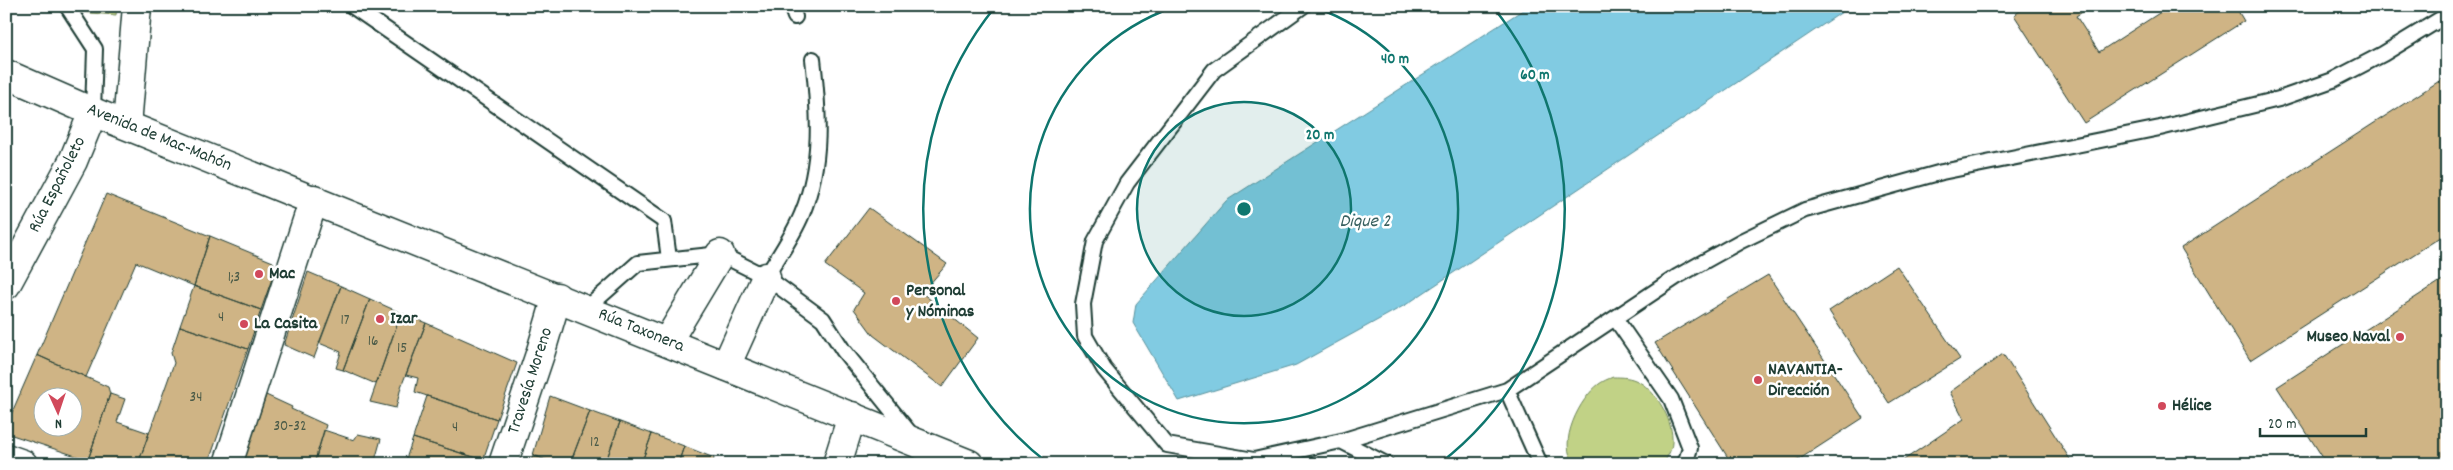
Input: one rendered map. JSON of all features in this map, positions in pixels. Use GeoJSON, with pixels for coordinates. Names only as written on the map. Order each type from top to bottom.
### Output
{"type":"FeatureCollection","features":[{"type":"Feature","properties":{"kind":"street"},"geometry":{"type":"LineString","coordinates":[[127,125],[137,6]]}},
{"type":"Feature","properties":{"kind":"street","name":"Avenida de Mac-Mahón"},"geometry":{"type":"LineString","coordinates":[[6,74],[93,112],[314,199]]}},
{"type":"Feature","properties":{"kind":"street","name":"Rúa Españoleto"},"geometry":{"type":"LineString","coordinates":[[6,285],[73,161],[93,112]]}},
{"type":"Feature","properties":{"kind":"street"},"geometry":{"type":"LineString","coordinates":[[228,464],[314,199]]}},
{"type":"Feature","properties":{"kind":"street","name":"Rúa Taxonera"},"geometry":{"type":"LineString","coordinates":[[314,199],[726,366],[917,441],[969,464]]}},
{"type":"Feature","properties":{"kind":"street"},"geometry":{"type":"LineString","coordinates":[[667,342],[720,254]]}},
{"type":"Feature","properties":{"kind":"street"},"geometry":{"type":"LineString","coordinates":[[726,366],[766,277]]}},
{"type":"Feature","properties":{"kind":"street","name":"Travesía Moreno"},"geometry":{"type":"LineString","coordinates":[[503,464],[542,351],[557,297]]}},
{"type":"Feature","properties":{"kind":"street"},"geometry":{"type":"LineString","coordinates":[[837,464],[852,416]]}},
{"type":"Feature","properties":{"kind":"street"},"geometry":{"type":"LineString","coordinates":[[6,458],[23,464]]}},
{"type":"Feature","properties":{"kind":"lane"},"geometry":{"type":"LineString","coordinates":[[68,6],[94,49],[93,112]]}},
{"type":"Feature","properties":{"kind":"lane"},"geometry":{"type":"LineString","coordinates":[[352,6],[664,221],[669,259]]}},
{"type":"Feature","properties":{"kind":"lane"},"geometry":{"type":"LineString","coordinates":[[1303,6],[1214,70],[1127,183],[1095,241],[1082,304],[1086,336],[1104,369],[1167,445],[1254,460],[1341,442],[1507,390],[1678,276],[1741,241],[1805,210],[1942,172],[2160,128],[2279,99],[2333,80],[2383,54],[2447,15]]}},
{"type":"Feature","properties":{"kind":"lane"},"geometry":{"type":"LineString","coordinates":[[766,277],[802,215],[812,186],[818,157],[819,127],[813,59]]}},
{"type":"Feature","properties":{"kind":"lane"},"geometry":{"type":"LineString","coordinates":[[586,309],[638,263],[720,254],[766,277],[823,320],[844,350],[917,441]]}},
{"type":"Feature","properties":{"kind":"lane"},"geometry":{"type":"LineString","coordinates":[[1615,318],[1671,399],[1690,448],[1686,464]]}},
{"type":"Feature","properties":{"kind":"lane"},"geometry":{"type":"LineString","coordinates":[[1507,390],[1540,464]]}},
{"type":"Feature","properties":{"kind":"lane"},"geometry":{"type":"LineString","coordinates":[[1341,442],[1386,464]]}},
{"type":"Feature","properties":{"kind":"green space"},"geometry":{"type":"Polygon","coordinates":[[[76,6],[117,6],[116,15],[77,12],[76,6]]]}},
{"type":"Feature","properties":{"kind":"green space"},"geometry":{"type":"Polygon","coordinates":[[[1613,377],[1636,380],[1651,392],[1662,406],[1669,422],[1672,442],[1670,452],[1663,464],[1575,464],[1570,455],[1568,445],[1569,434],[1578,410],[1592,391],[1601,383],[1613,377]]]}},
{"type":"Feature","properties":{"kind":"water","name":"Dique 2"},"geometry":{"type":"Polygon","coordinates":[[[1529,6],[1851,6],[1407,304],[1296,365],[1179,401],[1133,323],[1136,304],[1226,201],[1529,6]]]}},
{"type":"Feature","properties":{"kind":"building"},"geometry":{"type":"Polygon","coordinates":[[[2027,6],[2092,6],[2076,16],[2099,52],[2170,6],[2235,6],[2244,21],[2084,123],[2014,15],[2027,6]]]}},
{"type":"Feature","properties":{"kind":"building"},"geometry":{"type":"Polygon","coordinates":[[[2447,76],[2447,233],[2250,360],[2181,248],[2447,76]]]}},
{"type":"Feature","properties":{"kind":"building"},"geometry":{"type":"Polygon","coordinates":[[[106,194],[210,236],[194,286],[136,262],[86,377],[37,355],[106,194]]]}},
{"type":"Feature","properties":{"kind":"building","name":"Personal y Nóminas"},"geometry":{"type":"Polygon","coordinates":[[[869,208],[947,264],[922,293],[978,338],[942,387],[873,335],[854,309],[864,293],[825,265],[869,208]]]}},
{"type":"Feature","properties":{"kind":"building"},"geometry":{"type":"Polygon","coordinates":[[[210,236],[273,262],[275,270],[261,310],[194,286],[210,236]]]}},
{"type":"Feature","properties":{"kind":"building"},"geometry":{"type":"Polygon","coordinates":[[[1897,266],[1960,359],[1889,403],[1829,311],[1897,266]]]}},
{"type":"Feature","properties":{"kind":"building"},"geometry":{"type":"Polygon","coordinates":[[[308,272],[341,286],[314,358],[284,345],[308,272]]]}},
{"type":"Feature","properties":{"kind":"building","name":"NAVANTIA- Dirección"},"geometry":{"type":"Polygon","coordinates":[[[1768,275],[1863,418],[1792,464],[1732,464],[1655,343],[1768,275]]]}},
{"type":"Feature","properties":{"kind":"building","name":"Museo Naval"},"geometry":{"type":"Polygon","coordinates":[[[2447,277],[2447,464],[2327,464],[2277,387],[2447,277]]]}},
{"type":"Feature","properties":{"kind":"building"},"geometry":{"type":"Polygon","coordinates":[[[194,286],[261,310],[248,349],[180,326],[194,286]]]}},
{"type":"Feature","properties":{"kind":"building"},"geometry":{"type":"Polygon","coordinates":[[[341,286],[370,299],[343,370],[336,368],[341,352],[319,343],[341,286]]]}},
{"type":"Feature","properties":{"kind":"building"},"geometry":{"type":"Polygon","coordinates":[[[370,299],[401,313],[376,384],[343,370],[370,299]]]}},
{"type":"Feature","properties":{"kind":"building"},"geometry":{"type":"Polygon","coordinates":[[[401,313],[426,323],[401,387],[396,408],[370,402],[401,313]]]}},
{"type":"Feature","properties":{"kind":"building"},"geometry":{"type":"Polygon","coordinates":[[[426,323],[517,363],[497,419],[415,392],[418,378],[406,375],[426,323]]]}},
{"type":"Feature","properties":{"kind":"building"},"geometry":{"type":"Polygon","coordinates":[[[180,326],[248,349],[208,464],[138,464],[174,363],[171,353],[180,326]]]}},
{"type":"Feature","properties":{"kind":"building"},"geometry":{"type":"Polygon","coordinates":[[[2003,354],[2073,464],[1898,464],[1964,419],[1950,392],[2003,354]]]}},
{"type":"Feature","properties":{"kind":"building"},"geometry":{"type":"Polygon","coordinates":[[[37,355],[108,387],[110,394],[88,460],[6,433],[6,426],[37,355]]]}},
{"type":"Feature","properties":{"kind":"building"},"geometry":{"type":"Polygon","coordinates":[[[110,394],[125,399],[117,422],[149,433],[138,464],[99,464],[88,460],[110,394]]]}},
{"type":"Feature","properties":{"kind":"building"},"geometry":{"type":"Polygon","coordinates":[[[266,395],[326,425],[314,464],[243,464],[266,395]]]}},
{"type":"Feature","properties":{"kind":"building"},"geometry":{"type":"Polygon","coordinates":[[[427,396],[497,419],[483,460],[413,438],[427,396]]]}},
{"type":"Feature","properties":{"kind":"building"},"geometry":{"type":"Polygon","coordinates":[[[550,396],[590,411],[570,464],[556,464],[533,455],[550,396]]]}},
{"type":"Feature","properties":{"kind":"building"},"geometry":{"type":"Polygon","coordinates":[[[590,411],[620,422],[605,464],[570,464],[590,411]]]}},
{"type":"Feature","properties":{"kind":"building"},"geometry":{"type":"Polygon","coordinates":[[[620,422],[652,434],[641,464],[605,464],[620,422]]]}},
{"type":"Feature","properties":{"kind":"building"},"geometry":{"type":"Polygon","coordinates":[[[324,430],[354,440],[358,434],[381,439],[374,464],[314,464],[324,430]]]}},
{"type":"Feature","properties":{"kind":"building"},"geometry":{"type":"Polygon","coordinates":[[[652,434],[684,446],[678,464],[641,464],[652,434]]]}},
{"type":"Feature","properties":{"kind":"building"},"geometry":{"type":"Polygon","coordinates":[[[413,438],[483,460],[482,464],[405,462],[413,438]]]}},
{"type":"Feature","properties":{"kind":"building"},"geometry":{"type":"Polygon","coordinates":[[[684,446],[714,458],[713,464],[678,464],[684,446]]]}},
{"type":"Feature","properties":{"kind":"building"},"geometry":{"type":"Polygon","coordinates":[[[533,455],[556,464],[530,464],[533,455]]]}},
{"type":"Feature","properties":{"kind":"place","name":"Mac"},"geometry":{"type":"Point","coordinates":[259,274]}},
{"type":"Feature","properties":{"kind":"place","name":"Personal y Nóminas"},"geometry":{"type":"Point","coordinates":[896,301]}},
{"type":"Feature","properties":{"kind":"place","name":"Izar"},"geometry":{"type":"Point","coordinates":[380,319]}},
{"type":"Feature","properties":{"kind":"place","name":"La Casita"},"geometry":{"type":"Point","coordinates":[244,324]}},
{"type":"Feature","properties":{"kind":"place","name":"Museo Naval"},"geometry":{"type":"Point","coordinates":[2400,337]}},
{"type":"Feature","properties":{"kind":"place","name":"NAVANTIA- Dirección"},"geometry":{"type":"Point","coordinates":[1758,380]}},
{"type":"Feature","properties":{"kind":"place","name":"Hélice"},"geometry":{"type":"Point","coordinates":[2162,406]}}]}
